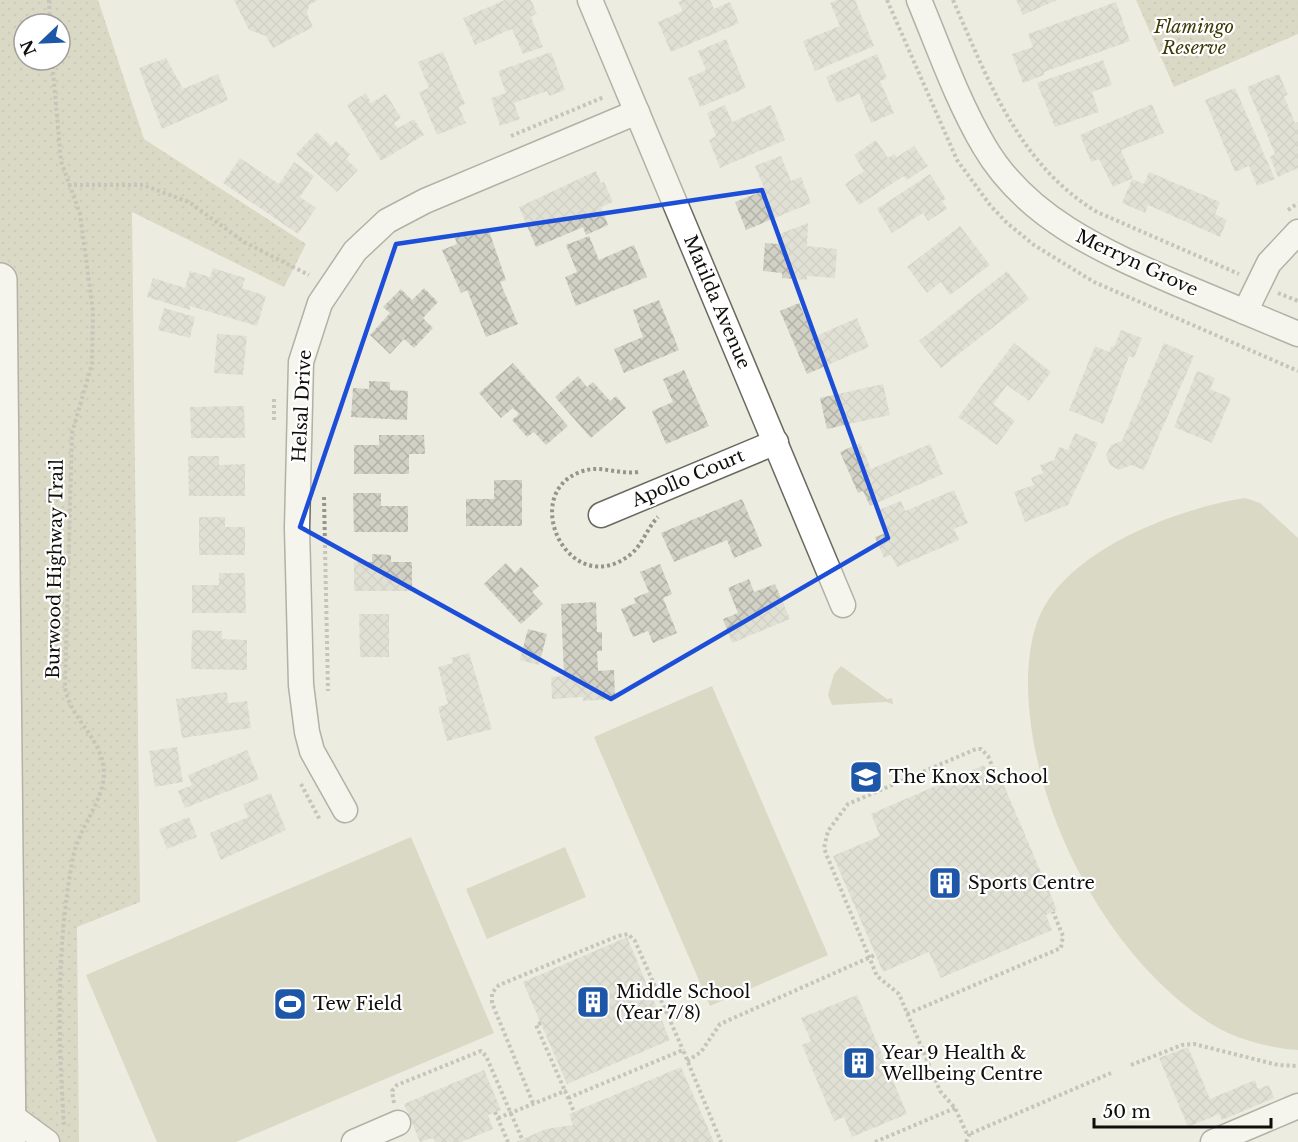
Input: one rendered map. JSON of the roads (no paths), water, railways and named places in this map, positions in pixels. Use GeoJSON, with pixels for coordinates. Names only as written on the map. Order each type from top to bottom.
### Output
{"type":"FeatureCollection","features":[{"type":"Feature","properties":{"kind":"highway"},"geometry":{"type":"LineString","coordinates":[[0,280],[9,1128]]}},
{"type":"Feature","properties":{"kind":"street","name":"Matilda Avenue"},"geometry":{"type":"LineString","coordinates":[[590,0],[843,605]]}},
{"type":"Feature","properties":{"kind":"street","name":"Merryn Grove"},"geometry":{"type":"LineString","coordinates":[[919,0],[984,146],[1028,200],[1090,245],[1298,334]]}},
{"type":"Feature","properties":{"kind":"street","name":"Helsal Drive"},"geometry":{"type":"LineString","coordinates":[[345,810],[312,751],[307,732],[301,684],[297,528],[301,370],[305,344],[316,313],[332,282],[349,259],[371,233],[387,221],[425,201],[637,112]]}},
{"type":"Feature","properties":{"kind":"street"},"geometry":{"type":"LineString","coordinates":[[1245,312],[1269,263],[1298,232]]}},
{"type":"Feature","properties":{"kind":"street","name":"Apollo Court"},"geometry":{"type":"LineString","coordinates":[[601,515],[776,442]]}},
{"type":"Feature","properties":{"kind":"street"},"geometry":{"type":"LineString","coordinates":[[1213,1142],[1298,1106]]}},
{"type":"Feature","properties":{"kind":"street"},"geometry":{"type":"LineString","coordinates":[[354,1142],[397,1116]]}},
{"type":"Feature","properties":{"kind":"street"},"geometry":{"type":"LineString","coordinates":[[9,1128],[56,1136]]}},
{"type":"Feature","properties":{"kind":"place","name":"The Knox School"},"geometry":{"type":"Point","coordinates":[866,777]}},
{"type":"Feature","properties":{"kind":"place","name":"Sports Centre"},"geometry":{"type":"Point","coordinates":[945,883]}},
{"type":"Feature","properties":{"kind":"place","name":"Middle School (Year 7/8)"},"geometry":{"type":"Point","coordinates":[593,1002]}},
{"type":"Feature","properties":{"kind":"place","name":"Tew Field"},"geometry":{"type":"Point","coordinates":[290,1004]}},
{"type":"Feature","properties":{"kind":"place","name":"Year 9 Health & Wellbeing Centre"},"geometry":{"type":"Point","coordinates":[859,1063]}},
{"type":"Feature","properties":{"kind":"park label","name":"Flamingo Reserve"},"geometry":{"type":"Point","coordinates":[1194,37]}}]}
